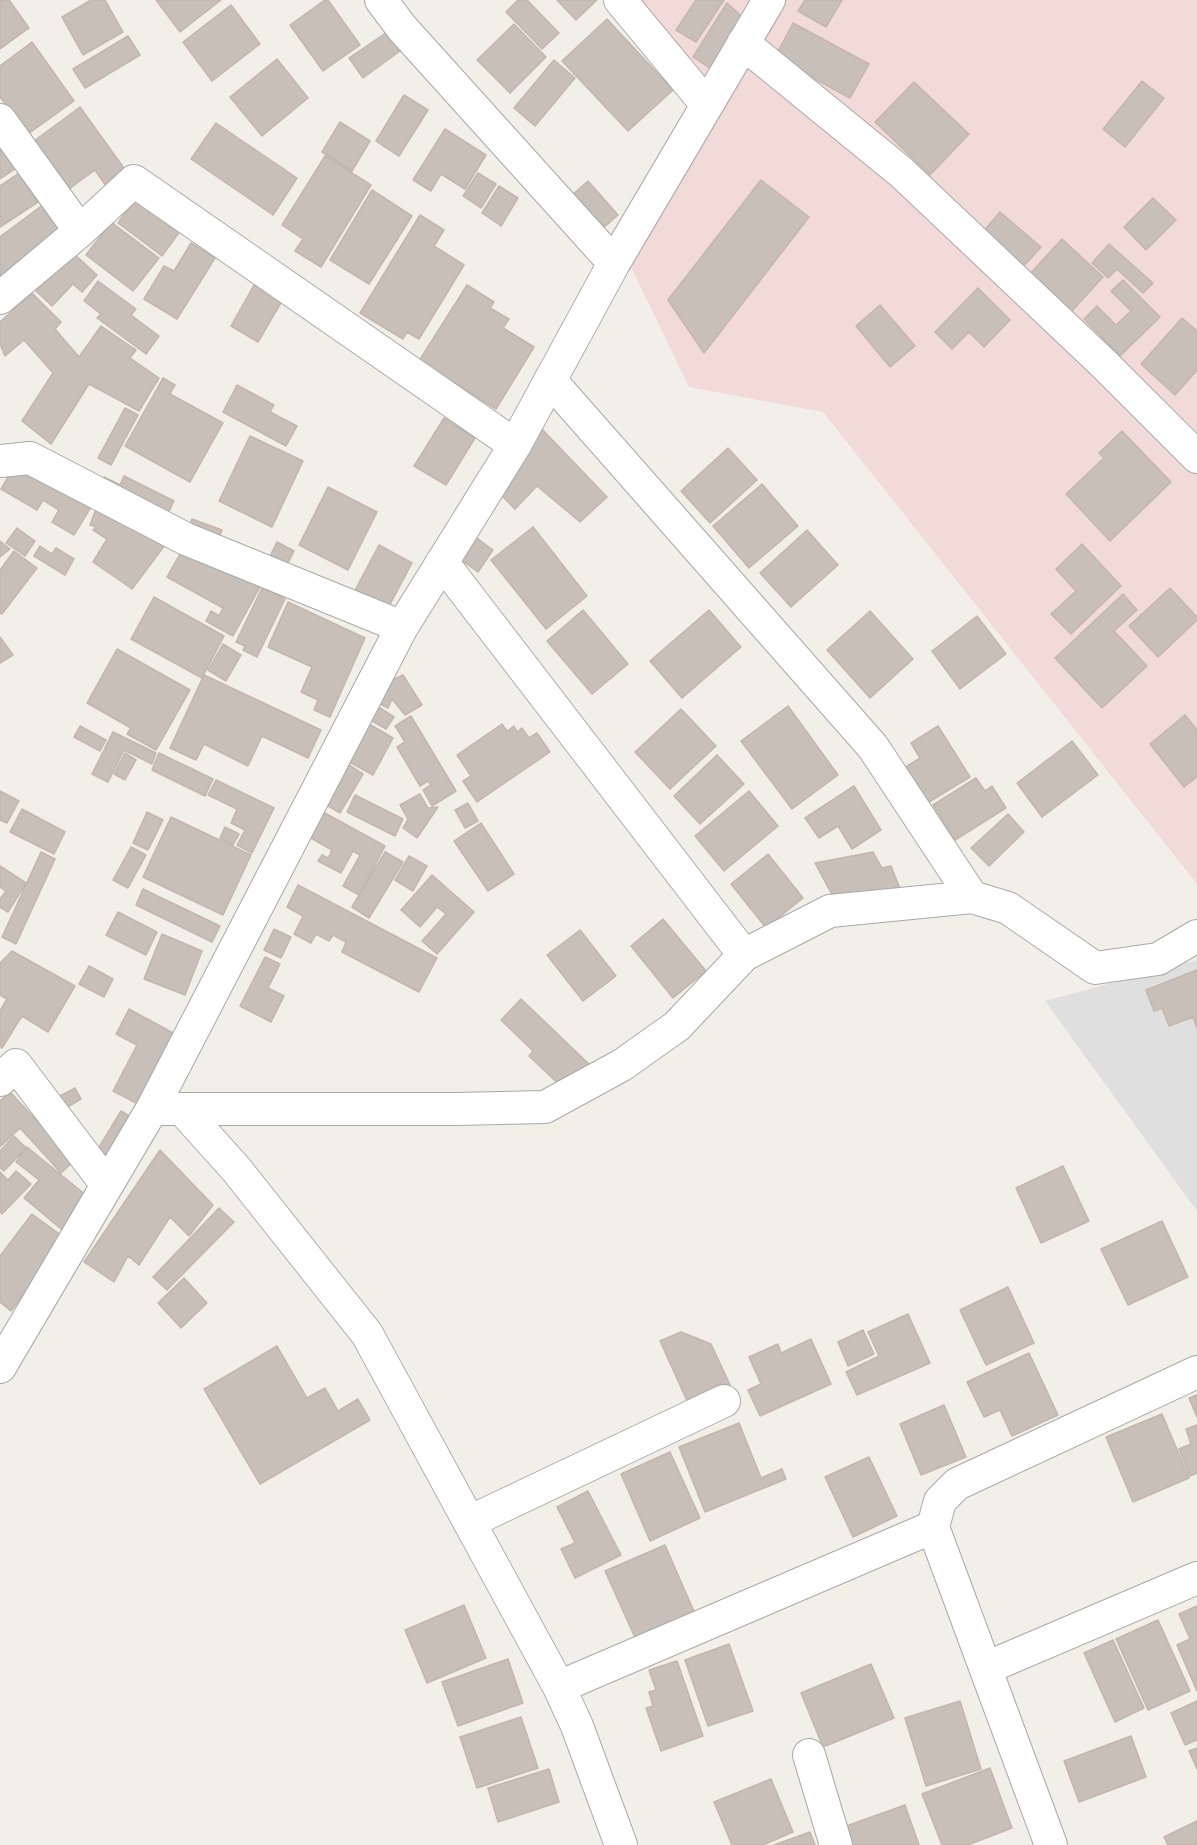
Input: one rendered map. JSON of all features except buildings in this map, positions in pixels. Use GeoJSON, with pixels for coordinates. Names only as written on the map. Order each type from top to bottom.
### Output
{"type":"FeatureCollection","features":[{"type":"Feature","properties":{"kind":"street"},"geometry":{"type":"LineString","coordinates":[[381,0],[402,28],[614,263]]}},
{"type":"Feature","properties":{"kind":"street"},"geometry":{"type":"LineString","coordinates":[[620,0],[706,105]]}},
{"type":"Feature","properties":{"kind":"street"},"geometry":{"type":"LineString","coordinates":[[0,1367],[107,1185],[167,1109],[402,627],[515,445],[614,263],[769,0]]}},
{"type":"Feature","properties":{"kind":"street"},"geometry":{"type":"LineString","coordinates":[[743,43],[901,172],[1104,364],[1197,457]]}},
{"type":"Feature","properties":{"kind":"street"},"geometry":{"type":"LineString","coordinates":[[0,120],[80,231]]}},
{"type":"Feature","properties":{"kind":"street"},"geometry":{"type":"LineString","coordinates":[[0,298],[80,231],[134,181],[515,445]]}},
{"type":"Feature","properties":{"kind":"street"},"geometry":{"type":"LineString","coordinates":[[550,380],[873,747],[972,897]]}},
{"type":"Feature","properties":{"kind":"street"},"geometry":{"type":"LineString","coordinates":[[0,460],[30,458],[186,539],[402,627]]}},
{"type":"Feature","properties":{"kind":"street"},"geometry":{"type":"LineString","coordinates":[[442,562],[744,955]]}},
{"type":"Feature","properties":{"kind":"street"},"geometry":{"type":"LineString","coordinates":[[167,1109],[545,1107],[622,1065],[677,1026],[744,955],[830,911],[972,897],[1008,908],[1095,968],[1158,959],[1197,936]]}},
{"type":"Feature","properties":{"kind":"street"},"geometry":{"type":"LineString","coordinates":[[0,1080],[16,1065],[107,1185]]}},
{"type":"Feature","properties":{"kind":"street"},"geometry":{"type":"LineString","coordinates":[[167,1109],[236,1169],[367,1334],[559,1688],[577,1726],[621,1845]]}},
{"type":"Feature","properties":{"kind":"street"},"geometry":{"type":"LineString","coordinates":[[1051,1845],[933,1527],[940,1501],[957,1484],[1197,1372]]}},
{"type":"Feature","properties":{"kind":"street"},"geometry":{"type":"LineString","coordinates":[[469,1522],[724,1401]]}},
{"type":"Feature","properties":{"kind":"street"},"geometry":{"type":"LineString","coordinates":[[559,1688],[933,1527]]}},
{"type":"Feature","properties":{"kind":"street"},"geometry":{"type":"LineString","coordinates":[[986,1668],[1197,1578]]}},
{"type":"Feature","properties":{"kind":"street"},"geometry":{"type":"LineString","coordinates":[[809,1755],[836,1845]]}},
{"type":"Feature","properties":{"kind":"shaded area"},"geometry":{"type":"Polygon","coordinates":[[[634,0],[1197,0],[1197,884],[823,412],[689,387],[629,263],[720,92],[634,0]]]}},
{"type":"Feature","properties":{"kind":"shaded area"},"geometry":{"type":"Polygon","coordinates":[[[1197,960],[1197,1211],[1045,1001],[1197,960]]]}}]}
